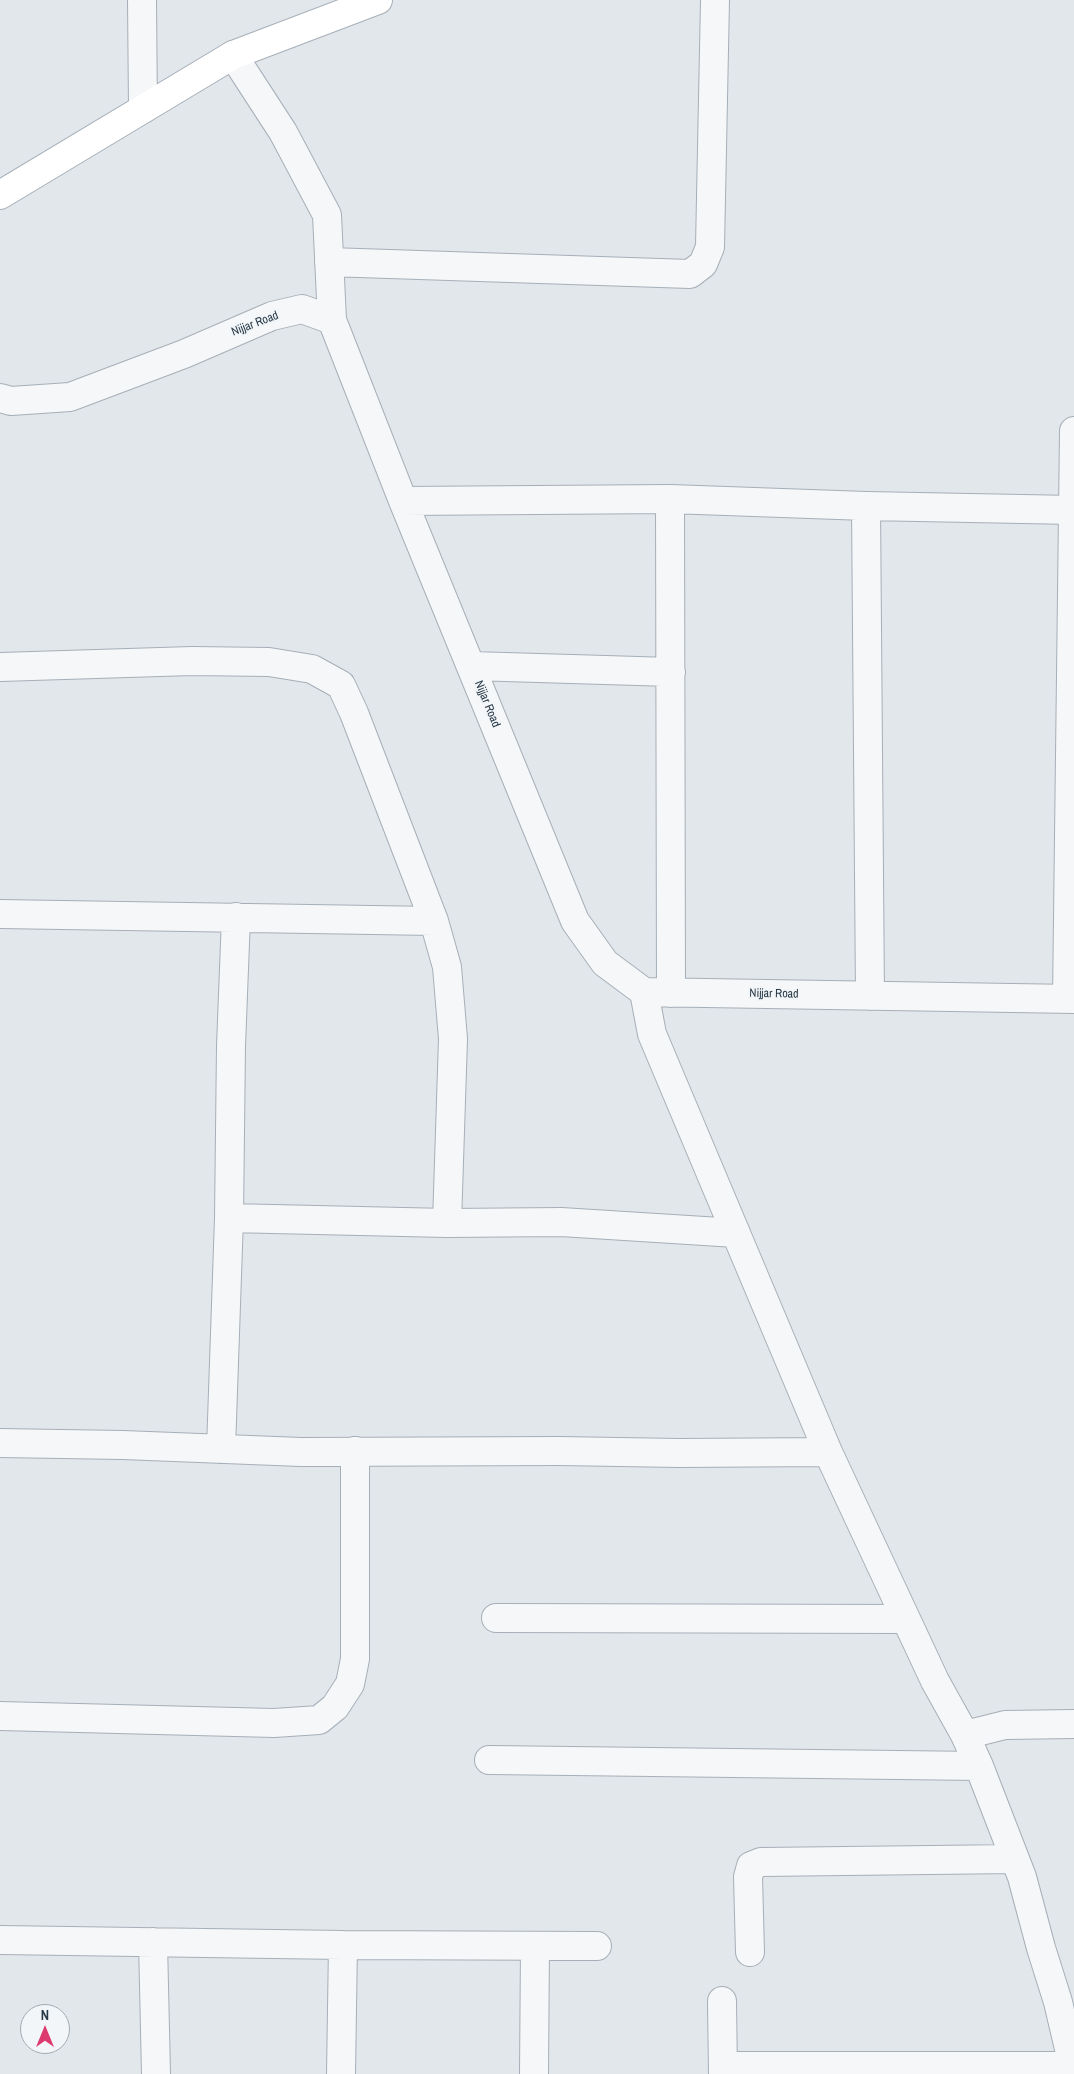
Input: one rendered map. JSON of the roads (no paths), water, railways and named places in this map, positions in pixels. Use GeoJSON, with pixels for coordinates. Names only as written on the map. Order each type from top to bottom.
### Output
{"type":"FeatureCollection","features":[{"type":"Feature","properties":{"kind":"street"},"geometry":{"type":"LineString","coordinates":[[142,0],[143,109]]}},
{"type":"Feature","properties":{"kind":"street"},"geometry":{"type":"LineString","coordinates":[[0,195],[233,56],[378,0]]}},
{"type":"Feature","properties":{"kind":"street"},"geometry":{"type":"LineString","coordinates":[[329,262],[690,274],[703,264],[710,247],[715,0]]}},
{"type":"Feature","properties":{"kind":"street"},"geometry":{"type":"LineString","coordinates":[[233,56],[282,132],[327,214],[332,320]]}},
{"type":"Feature","properties":{"kind":"street","name":"Nijjar Road"},"geometry":{"type":"LineString","coordinates":[[0,398],[11,401],[70,397],[184,354],[272,316],[302,309],[332,320],[403,501],[575,920],[605,963],[644,992],[1071,999]]}},
{"type":"Feature","properties":{"kind":"street"},"geometry":{"type":"LineString","coordinates":[[1071,999],[1074,431]]}},
{"type":"Feature","properties":{"kind":"street"},"geometry":{"type":"LineString","coordinates":[[403,501],[670,499],[866,506],[1073,510]]}},
{"type":"Feature","properties":{"kind":"street"},"geometry":{"type":"LineString","coordinates":[[670,499],[670,993]]}},
{"type":"Feature","properties":{"kind":"street"},"geometry":{"type":"LineString","coordinates":[[866,506],[870,996]]}},
{"type":"Feature","properties":{"kind":"street"},"geometry":{"type":"LineString","coordinates":[[0,667],[192,661],[269,662],[312,669],[340,685],[354,713],[434,920],[447,966],[452,1029],[452,1111],[447,1223]]}},
{"type":"Feature","properties":{"kind":"street"},"geometry":{"type":"LineString","coordinates":[[472,666],[670,672]]}},
{"type":"Feature","properties":{"kind":"street"},"geometry":{"type":"LineString","coordinates":[[0,914],[434,920]]}},
{"type":"Feature","properties":{"kind":"street"},"geometry":{"type":"LineString","coordinates":[[221,1449],[236,917]]}},
{"type":"Feature","properties":{"kind":"street"},"geometry":{"type":"LineString","coordinates":[[644,992],[652,1034],[828,1452],[935,1681],[965,1735],[979,1766],[1022,1877],[1058,2002],[1074,2068],[723,2070],[722,2001]]}},
{"type":"Feature","properties":{"kind":"street"},"geometry":{"type":"LineString","coordinates":[[229,1218],[447,1223],[561,1222],[736,1233]]}},
{"type":"Feature","properties":{"kind":"street"},"geometry":{"type":"LineString","coordinates":[[0,1443],[75,1443],[301,1452],[828,1452]]}},
{"type":"Feature","properties":{"kind":"street"},"geometry":{"type":"LineString","coordinates":[[0,1716],[274,1723],[319,1720],[336,1707],[350,1684],[355,1659],[355,1451]]}},
{"type":"Feature","properties":{"kind":"street"},"geometry":{"type":"LineString","coordinates":[[496,1618],[906,1619]]}},
{"type":"Feature","properties":{"kind":"street"},"geometry":{"type":"LineString","coordinates":[[965,1735],[1005,1725],[1074,1724]]}},
{"type":"Feature","properties":{"kind":"street"},"geometry":{"type":"LineString","coordinates":[[489,1760],[979,1766]]}},
{"type":"Feature","properties":{"kind":"street"},"geometry":{"type":"LineString","coordinates":[[750,1952],[748,1877],[751,1866],[761,1862],[1015,1858]]}},
{"type":"Feature","properties":{"kind":"street"},"geometry":{"type":"LineString","coordinates":[[0,1940],[343,1945],[597,1946]]}},
{"type":"Feature","properties":{"kind":"street"},"geometry":{"type":"LineString","coordinates":[[153,1942],[156,2074]]}},
{"type":"Feature","properties":{"kind":"street"},"geometry":{"type":"LineString","coordinates":[[341,2074],[343,1945]]}},
{"type":"Feature","properties":{"kind":"street"},"geometry":{"type":"LineString","coordinates":[[534,1946],[534,2074]]}}]}
